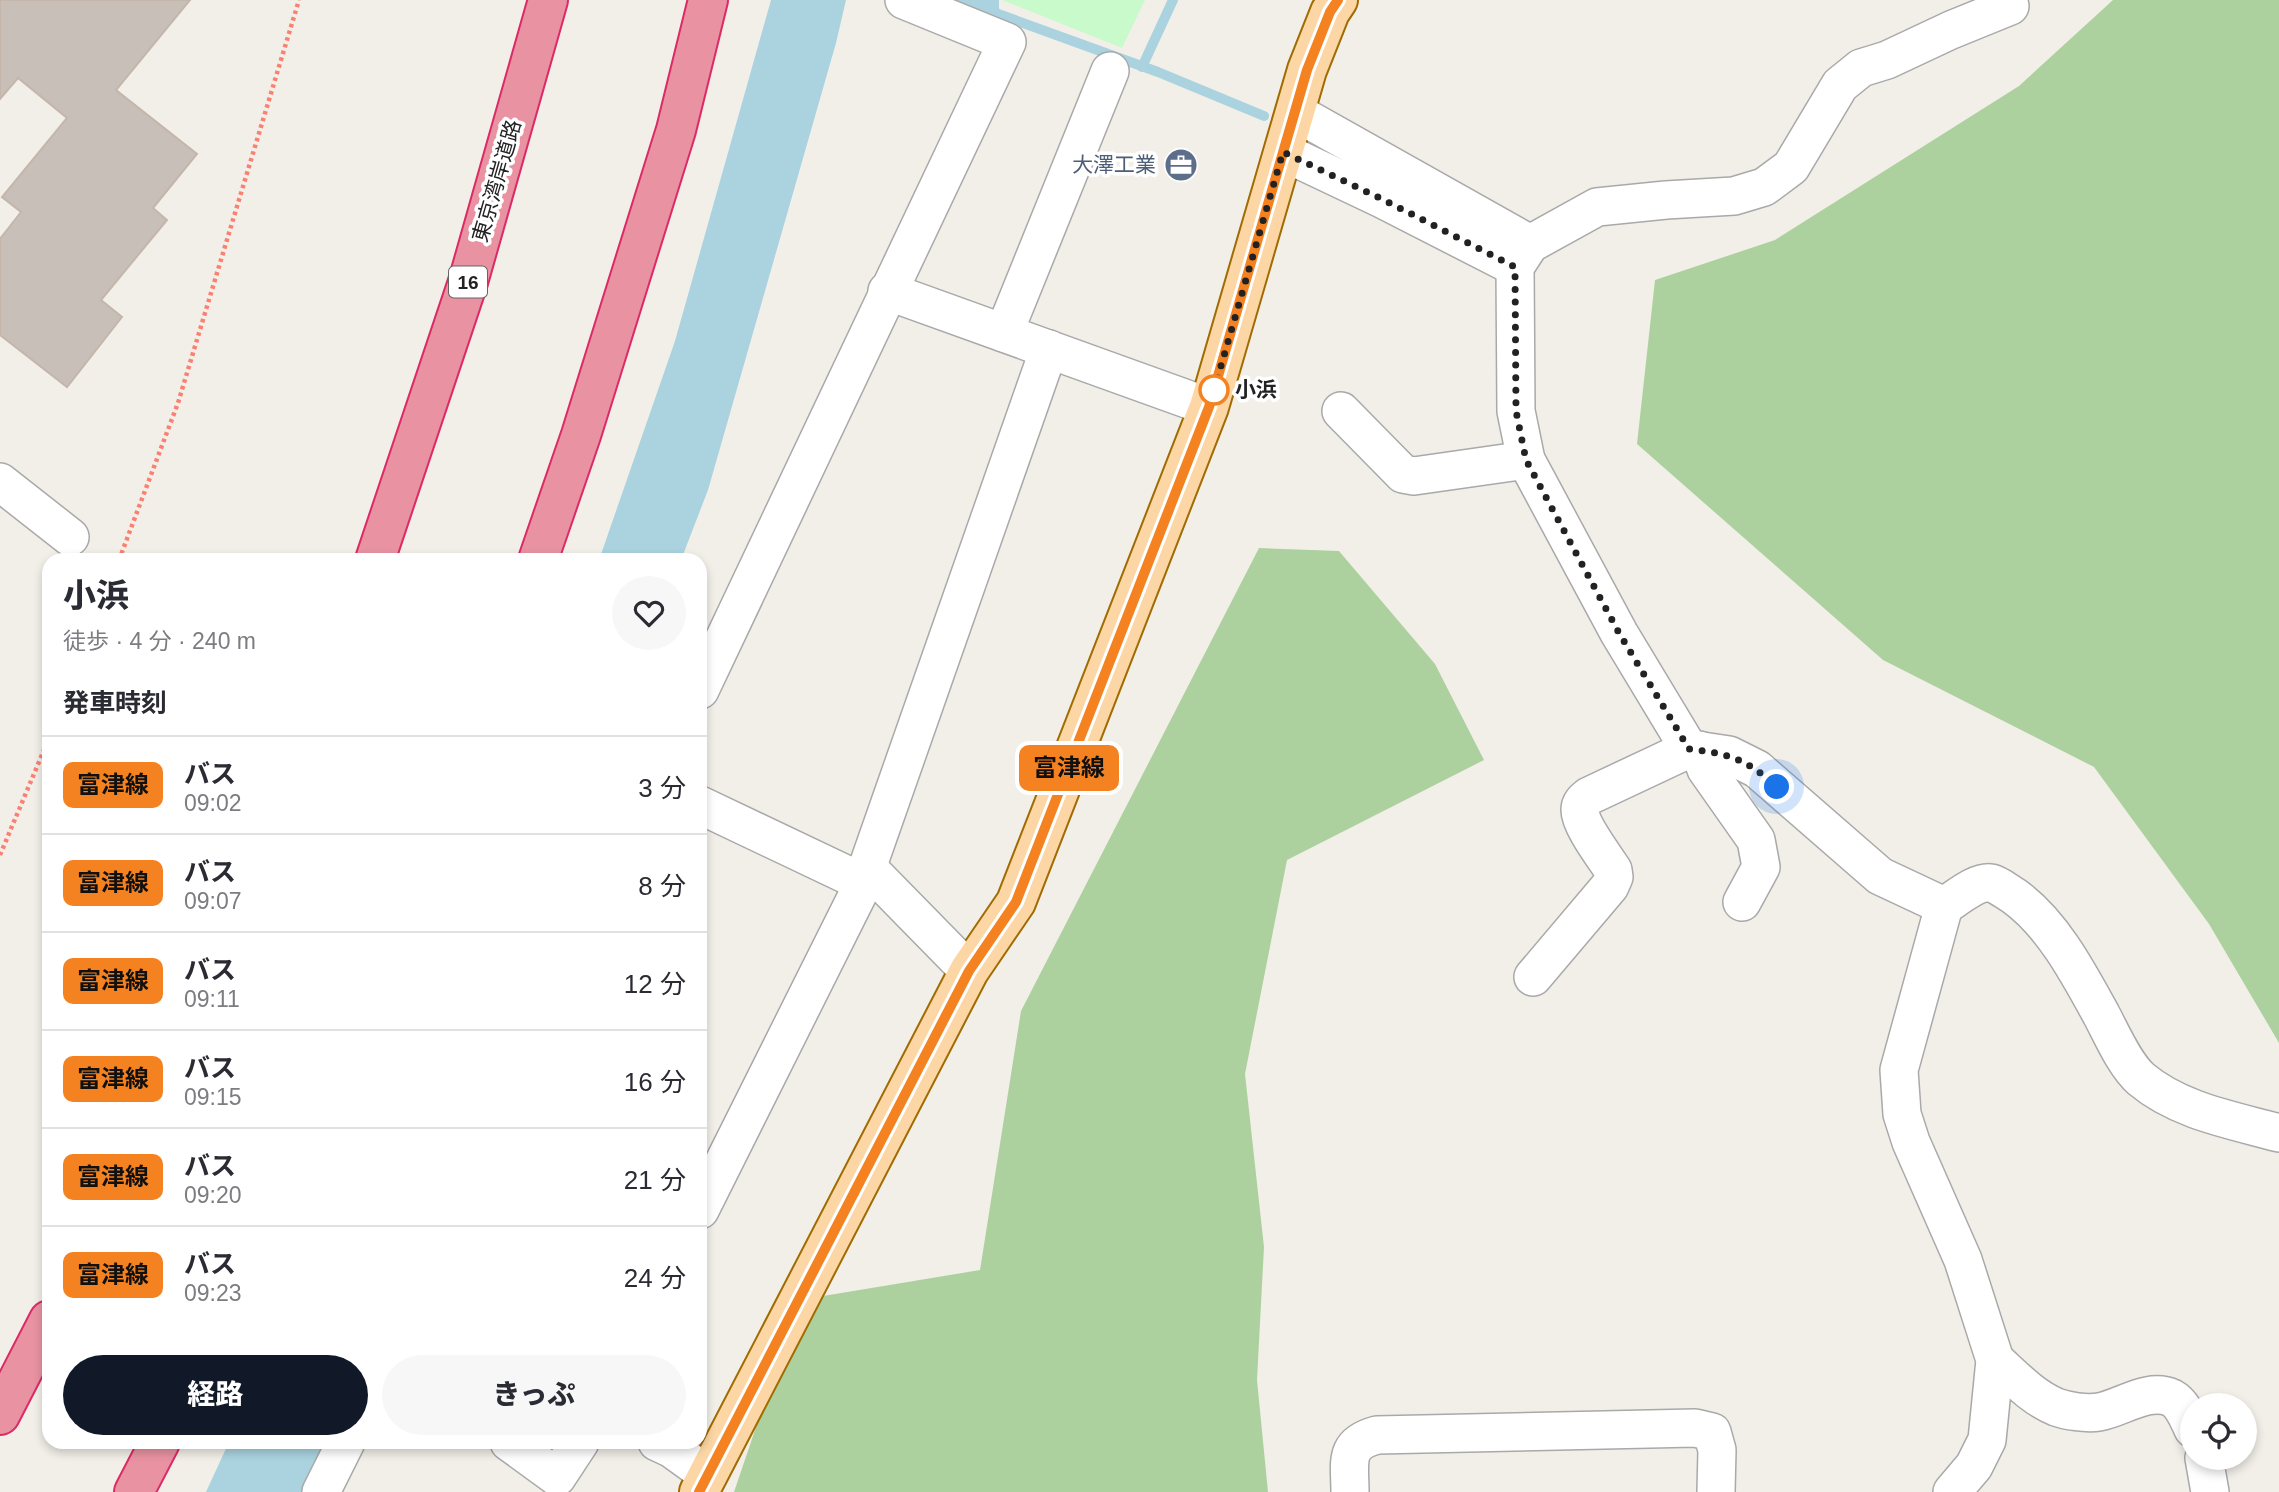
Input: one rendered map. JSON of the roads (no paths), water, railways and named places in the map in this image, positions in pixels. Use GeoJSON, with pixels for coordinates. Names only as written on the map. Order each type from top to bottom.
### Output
{"type":"FeatureCollection","features":[{"type":"Feature","properties":{"kind":"highway","name":"東京湾岸道路"},"geometry":{"type":"LineString","coordinates":[[377,553],[468,282],[548,0]]}},
{"type":"Feature","properties":{"kind":"highway"},"geometry":{"type":"LineString","coordinates":[[540,553],[581,435],[676,130],[708,0]]}},
{"type":"Feature","properties":{"kind":"highway"},"geometry":{"type":"LineString","coordinates":[[0,1415],[42,1334]]}},
{"type":"Feature","properties":{"kind":"highway"},"geometry":{"type":"LineString","coordinates":[[135,1492],[156,1449]]}},
{"type":"Feature","properties":{"kind":"main road"},"geometry":{"type":"LineString","coordinates":[[704,1483],[969,971],[1016,902],[1209,407],[1307,70],[1330,12],[1338,0]]}},
{"type":"Feature","properties":{"kind":"street"},"geometry":{"type":"LineString","coordinates":[[707,675],[1007,42],[904,0]]}},
{"type":"Feature","properties":{"kind":"street"},"geometry":{"type":"LineString","coordinates":[[1522,256],[1597,207],[1734,196],[1765,187],[1791,167],[1840,85],[1861,68],[1887,60],[2010,6],[2007,0]]}},
{"type":"Feature","properties":{"kind":"street"},"geometry":{"type":"LineString","coordinates":[[1004,333],[1110,71]]}},
{"type":"Feature","properties":{"kind":"street"},"geometry":{"type":"LineString","coordinates":[[1295,112],[1522,256]]}},
{"type":"Feature","properties":{"kind":"street"},"geometry":{"type":"LineString","coordinates":[[1283,152],[1382,199],[1522,256]]}},
{"type":"Feature","properties":{"kind":"street"},"geometry":{"type":"LineString","coordinates":[[1522,256],[1516,411],[1526,460],[1619,633],[1706,769],[1756,840],[1761,867],[1742,902]]}},
{"type":"Feature","properties":{"kind":"street"},"geometry":{"type":"LineString","coordinates":[[887,291],[1209,407]]}},
{"type":"Feature","properties":{"kind":"street"},"geometry":{"type":"LineString","coordinates":[[707,1196],[864,875],[1049,349]]}},
{"type":"Feature","properties":{"kind":"street"},"geometry":{"type":"LineString","coordinates":[[1341,411],[1403,474],[1414,476],[1526,460]]}},
{"type":"Feature","properties":{"kind":"street"},"geometry":{"type":"LineString","coordinates":[[0,482],[70,537]]}},
{"type":"Feature","properties":{"kind":"street"},"geometry":{"type":"LineString","coordinates":[[1533,977],[1610,886],[1614,877],[1613,870],[1582,820],[1581,803],[1589,796],[1694,750],[1729,755],[1757,769],[1880,876],[1944,906]]}},
{"type":"Feature","properties":{"kind":"street"},"geometry":{"type":"LineString","coordinates":[[707,808],[864,875],[969,971]]}},
{"type":"Feature","properties":{"kind":"street"},"geometry":{"type":"LineString","coordinates":[[1952,1492],[1973,1466],[1987,1440],[1995,1360],[1963,1260],[1911,1142],[1902,1114],[1899,1070],[1944,906],[1981,884],[1992,883],[2003,888],[2043,922],[2139,1077],[2168,1097],[2191,1108],[2279,1133]]}},
{"type":"Feature","properties":{"kind":"street"},"geometry":{"type":"LineString","coordinates":[[1995,1360],[2033,1394],[2057,1407],[2098,1412],[2147,1396],[2173,1399],[2180,1405]]}},
{"type":"Feature","properties":{"kind":"street"},"geometry":{"type":"LineString","coordinates":[[1350,1492],[1350,1451],[1361,1439],[1377,1435],[1695,1428],[1712,1432],[1717,1450],[1716,1492]]}},
{"type":"Feature","properties":{"kind":"street"},"geometry":{"type":"LineString","coordinates":[[321,1492],[342,1449]]}},
{"type":"Feature","properties":{"kind":"street"},"geometry":{"type":"LineString","coordinates":[[519,1449],[557,1477],[575,1449]]}},
{"type":"Feature","properties":{"kind":"street"},"geometry":{"type":"LineString","coordinates":[[672,1449],[704,1483]]}},
{"type":"Feature","properties":{"kind":"street"},"geometry":{"type":"LineString","coordinates":[[2206,1470],[2210,1492]]}},
{"type":"Feature","properties":{"kind":"water"},"geometry":{"type":"Polygon","coordinates":[[[771,0],[846,0],[708,490],[684,553],[601,553],[675,341],[771,0]]]}},
{"type":"Feature","properties":{"kind":"water"},"geometry":{"type":"Polygon","coordinates":[[[935,0],[999,0],[999,26],[935,0]]]}},
{"type":"Feature","properties":{"kind":"water"},"geometry":{"type":"Polygon","coordinates":[[[226,1449],[329,1449],[307,1492],[206,1492],[226,1449]]]}},
{"type":"Feature","properties":{"kind":"waterway"},"geometry":{"type":"LineString","coordinates":[[966,0],[1158,72],[1264,116]]}},
{"type":"Feature","properties":{"kind":"waterway"},"geometry":{"type":"LineString","coordinates":[[1142,67],[1173,0]]}},
{"type":"Feature","properties":{"kind":"place","name":"大澤工業"},"geometry":{"type":"Point","coordinates":[1181,165]}},
{"type":"Feature","properties":{"kind":"place","name":"小浜"},"geometry":{"type":"Point","coordinates":[1214,390]}}]}
